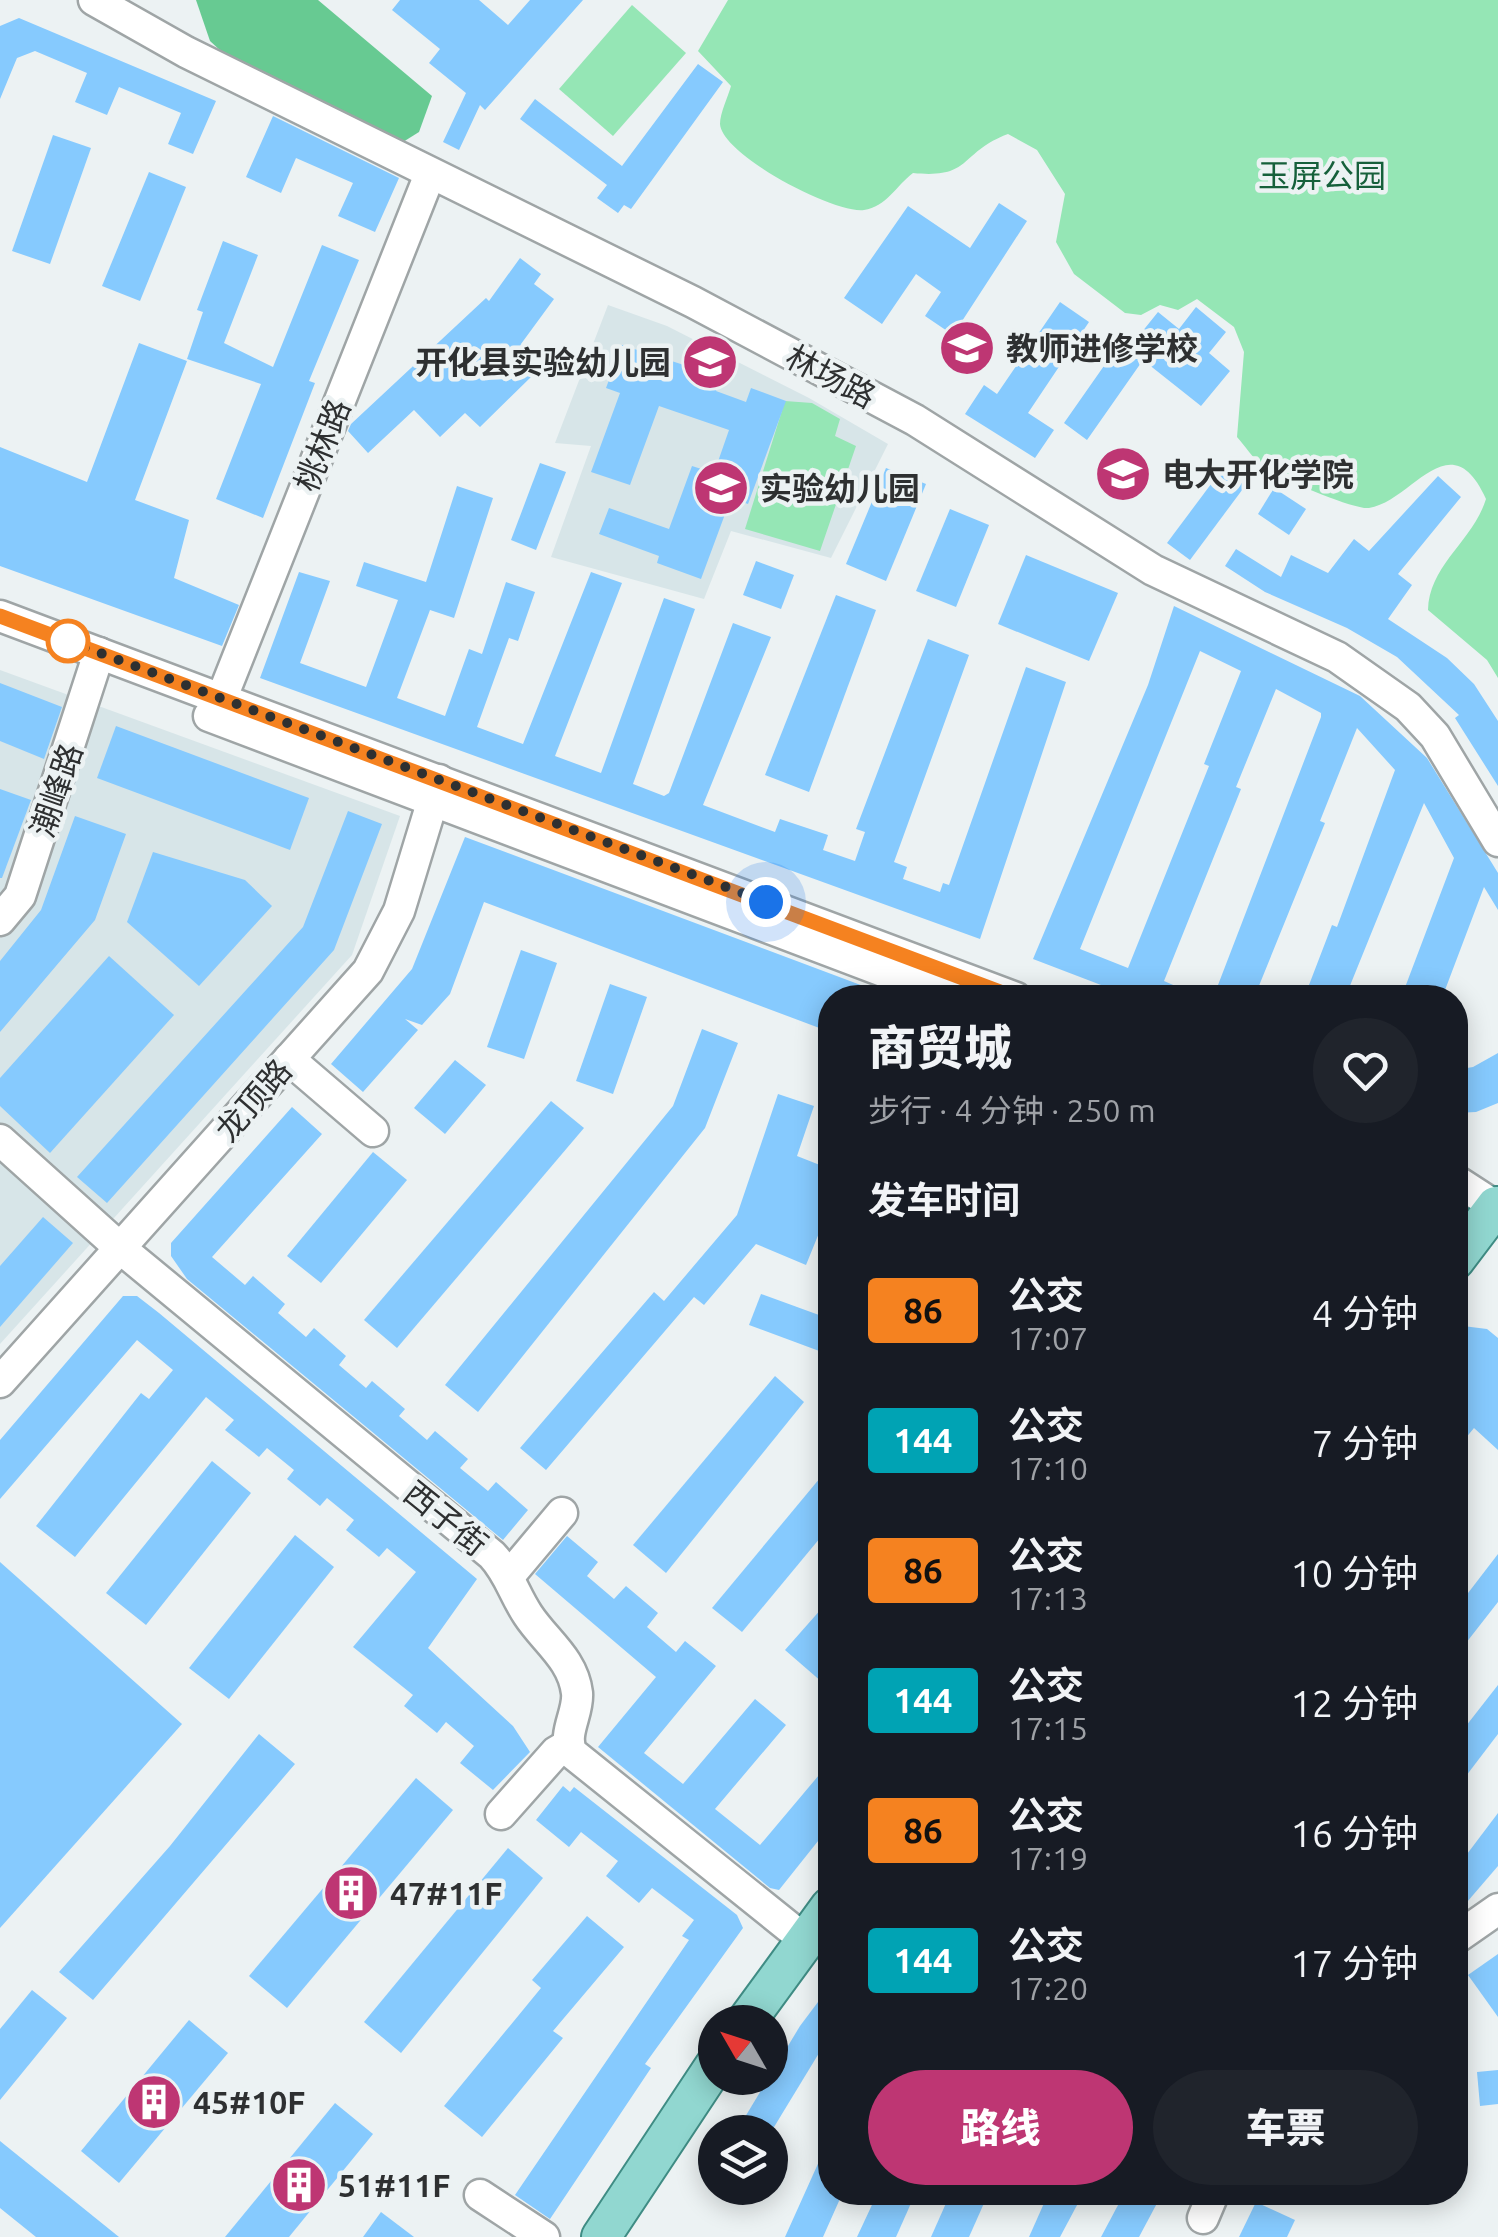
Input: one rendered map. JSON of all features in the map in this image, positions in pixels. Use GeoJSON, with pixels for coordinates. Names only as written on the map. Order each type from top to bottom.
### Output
{"type":"FeatureCollection","features":[{"type":"Feature","properties":{"kind":"main road"},"geometry":{"type":"LineString","coordinates":[[1468,1224],[1498,1206]]}},
{"type":"Feature","properties":{"kind":"main road"},"geometry":{"type":"LineString","coordinates":[[1468,1244],[1498,1206]]}},
{"type":"Feature","properties":{"kind":"main road"},"geometry":{"type":"LineString","coordinates":[[759,2005],[818,1928]]}},
{"type":"Feature","properties":{"kind":"main road"},"geometry":{"type":"LineString","coordinates":[[600,2237],[698,2090]]}},
{"type":"Feature","properties":{"kind":"street","name":"林场路"},"geometry":{"type":"LineString","coordinates":[[94,0],[186,52],[693,302],[915,420],[1152,570],[1337,658],[1408,707],[1435,736],[1498,841]]}},
{"type":"Feature","properties":{"kind":"street","name":"桃林路"},"geometry":{"type":"LineString","coordinates":[[218,708],[430,174]]}},
{"type":"Feature","properties":{"kind":"street"},"geometry":{"type":"LineString","coordinates":[[0,616],[97,663],[980,985]]}},
{"type":"Feature","properties":{"kind":"street"},"geometry":{"type":"LineString","coordinates":[[0,638],[97,663]]}},
{"type":"Feature","properties":{"kind":"street","name":"潮峰路"},"geometry":{"type":"LineString","coordinates":[[0,920],[20,896],[97,663]]}},
{"type":"Feature","properties":{"kind":"street"},"geometry":{"type":"LineString","coordinates":[[437,789],[922,985]]}},
{"type":"Feature","properties":{"kind":"street","name":"龙顶路"},"geometry":{"type":"LineString","coordinates":[[0,1382],[289,1059],[382,949],[437,789]]}},
{"type":"Feature","properties":{"kind":"street"},"geometry":{"type":"LineString","coordinates":[[289,1059],[374,1130]]}},
{"type":"Feature","properties":{"kind":"street","name":"西子街"},"geometry":{"type":"LineString","coordinates":[[0,1140],[120,1248],[492,1555],[509,1576],[525,1611],[566,1662],[577,1700],[568,1745]]}},
{"type":"Feature","properties":{"kind":"street"},"geometry":{"type":"LineString","coordinates":[[1468,1188],[1498,1206]]}},
{"type":"Feature","properties":{"kind":"street"},"geometry":{"type":"LineString","coordinates":[[1468,1196],[1498,1206]]}},
{"type":"Feature","properties":{"kind":"street"},"geometry":{"type":"LineString","coordinates":[[509,1576],[562,1513]]}},
{"type":"Feature","properties":{"kind":"street"},"geometry":{"type":"LineString","coordinates":[[500,1814],[556,1752],[568,1745],[818,1928]]}},
{"type":"Feature","properties":{"kind":"street"},"geometry":{"type":"LineString","coordinates":[[1468,1930],[1498,1910]]}},
{"type":"Feature","properties":{"kind":"street"},"geometry":{"type":"LineString","coordinates":[[480,2195],[544,2237]]}},
{"type":"Feature","properties":{"kind":"shaded area","name":"实验幼儿园"},"geometry":{"type":"Polygon","coordinates":[[[608,305],[667,326],[809,398],[888,444],[831,558],[731,531],[704,599],[551,557],[591,446],[555,443],[608,305]]]}},
{"type":"Feature","properties":{"kind":"shaded area"},"geometry":{"type":"Polygon","coordinates":[[[0,670],[400,816],[352,955],[0,1344],[0,670]]]}},
{"type":"Feature","properties":{"kind":"green space"},"geometry":{"type":"Polygon","coordinates":[[[196,0],[318,0],[432,96],[419,132],[403,142],[236,65],[210,41],[196,0]]]}},
{"type":"Feature","properties":{"kind":"green space","name":"玉屏公园"},"geometry":{"type":"Polygon","coordinates":[[[728,0],[1498,0],[1498,678],[1487,660],[1428,610],[1430,594],[1443,566],[1472,528],[1486,499],[1472,476],[1459,466],[1444,466],[1385,503],[1369,508],[1315,492],[1262,466],[1237,437],[1244,352],[1234,327],[1197,299],[1178,310],[1160,305],[1141,315],[1125,313],[1074,274],[1056,242],[1065,194],[1037,150],[1008,134],[956,168],[932,174],[913,173],[885,200],[864,210],[829,203],[759,166],[726,137],[720,120],[731,86],[698,51],[728,0]]]}},
{"type":"Feature","properties":{"kind":"green space"},"geometry":{"type":"Polygon","coordinates":[[[632,5],[686,53],[613,136],[559,89],[632,5]]]}},
{"type":"Feature","properties":{"kind":"green space"},"geometry":{"type":"Polygon","coordinates":[[[785,401],[812,403],[840,419],[835,436],[856,446],[820,551],[745,529],[785,401]]]}},
{"type":"Feature","properties":{"kind":"building"},"geometry":{"type":"Polygon","coordinates":[[[400,0],[479,0],[508,25],[530,0],[583,0],[485,110],[480,105],[459,150],[443,142],[466,93],[429,63],[440,49],[392,10],[400,0]]]}},
{"type":"Feature","properties":{"kind":"building"},"geometry":{"type":"Polygon","coordinates":[[[19,18],[216,101],[193,154],[168,144],[181,113],[119,87],[107,115],[75,102],[87,73],[35,51],[17,58],[0,99],[0,26],[19,18]]]}},
{"type":"Feature","properties":{"kind":"building"},"geometry":{"type":"Polygon","coordinates":[[[698,64],[723,82],[631,209],[624,205],[618,213],[597,198],[607,185],[520,119],[535,99],[622,166],[698,64]]]}},
{"type":"Feature","properties":{"kind":"building"},"geometry":{"type":"Polygon","coordinates":[[[273,116],[399,178],[375,232],[338,216],[353,183],[296,158],[281,193],[246,177],[273,116]]]}},
{"type":"Feature","properties":{"kind":"building"},"geometry":{"type":"Polygon","coordinates":[[[53,135],[91,148],[50,264],[12,251],[53,135]]]}},
{"type":"Feature","properties":{"kind":"building"},"geometry":{"type":"Polygon","coordinates":[[[149,172],[186,187],[140,301],[102,286],[149,172]]]}},
{"type":"Feature","properties":{"kind":"building"},"geometry":{"type":"Polygon","coordinates":[[[999,203],[1027,221],[953,335],[925,316],[941,292],[916,274],[882,324],[844,298],[908,206],[970,248],[999,203]]]}},
{"type":"Feature","properties":{"kind":"building"},"geometry":{"type":"Polygon","coordinates":[[[223,241],[258,255],[224,343],[273,367],[322,245],[359,260],[309,381],[315,383],[263,518],[216,499],[261,384],[187,359],[203,312],[197,310],[223,241]]]}},
{"type":"Feature","properties":{"kind":"building"},"geometry":{"type":"Polygon","coordinates":[[[520,258],[541,274],[534,284],[554,299],[521,344],[529,351],[517,363],[531,377],[480,427],[465,413],[440,437],[414,410],[368,453],[348,431],[351,424],[486,298],[489,301],[520,258]]]}},
{"type":"Feature","properties":{"kind":"building"},"geometry":{"type":"Polygon","coordinates":[[[1060,302],[1089,322],[1028,413],[1054,430],[1035,458],[965,414],[984,385],[997,394],[1060,302]]]}},
{"type":"Feature","properties":{"kind":"building"},"geometry":{"type":"Polygon","coordinates":[[[1196,307],[1226,332],[1209,353],[1230,371],[1201,406],[1143,360],[1087,440],[1064,423],[1113,353],[1121,358],[1158,312],[1179,329],[1196,307]]]}},
{"type":"Feature","properties":{"kind":"building"},"geometry":{"type":"Polygon","coordinates":[[[139,343],[187,361],[135,500],[189,520],[174,578],[239,605],[222,646],[0,566],[0,447],[87,482],[139,343]]]}},
{"type":"Feature","properties":{"kind":"building"},"geometry":{"type":"Polygon","coordinates":[[[622,345],[721,377],[716,391],[746,402],[751,388],[786,401],[748,504],[731,498],[701,579],[657,563],[659,556],[599,534],[609,508],[669,529],[692,466],[714,473],[729,430],[659,406],[630,485],[591,472],[620,393],[606,388],[622,345]]]}},
{"type":"Feature","properties":{"kind":"building"},"geometry":{"type":"Polygon","coordinates":[[[1229,460],[1251,478],[1190,560],[1167,543],[1229,460]]]}},
{"type":"Feature","properties":{"kind":"building"},"geometry":{"type":"Polygon","coordinates":[[[540,463],[566,472],[536,550],[511,540],[540,463]]]}},
{"type":"Feature","properties":{"kind":"building"},"geometry":{"type":"Polygon","coordinates":[[[886,468],[926,484],[886,581],[846,564],[886,468]]]}},
{"type":"Feature","properties":{"kind":"building"},"geometry":{"type":"Polygon","coordinates":[[[1438,476],[1461,497],[1398,574],[1412,585],[1388,619],[1447,658],[1474,684],[1498,721],[1498,786],[1455,718],[1459,715],[1397,657],[1347,628],[1265,592],[1225,566],[1236,549],[1281,577],[1291,555],[1328,573],[1354,539],[1369,551],[1438,476]]]}},
{"type":"Feature","properties":{"kind":"building"},"geometry":{"type":"Polygon","coordinates":[[[457,486],[493,498],[454,618],[430,610],[397,698],[445,716],[469,649],[482,654],[506,582],[535,592],[518,641],[509,638],[477,727],[523,744],[591,572],[622,583],[555,756],[601,773],[664,598],[695,609],[633,784],[664,796],[669,793],[733,623],[771,637],[703,805],[775,832],[780,819],[828,835],[823,850],[855,861],[865,832],[856,829],[928,639],[969,655],[894,862],[907,867],[903,879],[940,892],[943,883],[949,885],[1026,667],[1066,682],[980,939],[260,678],[299,572],[330,581],[300,663],[366,687],[398,600],[356,586],[364,562],[426,582],[457,486]]]}},
{"type":"Feature","properties":{"kind":"building"},"geometry":{"type":"Polygon","coordinates":[[[1274,488],[1306,509],[1289,535],[1258,514],[1274,488]]]}},
{"type":"Feature","properties":{"kind":"building"},"geometry":{"type":"Polygon","coordinates":[[[950,509],[989,525],[956,607],[916,591],[950,509]]]}},
{"type":"Feature","properties":{"kind":"building"},"geometry":{"type":"Polygon","coordinates":[[[1026,555],[1118,593],[1089,661],[998,624],[1026,555]]]}},
{"type":"Feature","properties":{"kind":"building"},"geometry":{"type":"Polygon","coordinates":[[[756,561],[794,575],[781,609],[743,595],[756,561]]]}},
{"type":"Feature","properties":{"kind":"building"},"geometry":{"type":"Polygon","coordinates":[[[836,595],[876,610],[809,792],[765,775],[836,595]]]}},
{"type":"Feature","properties":{"kind":"building"},"geometry":{"type":"Polygon","coordinates":[[[1174,606],[1360,696],[1427,758],[1498,873],[1498,910],[1484,887],[1447,985],[1406,985],[1454,858],[1424,803],[1350,985],[1309,985],[1332,925],[1337,927],[1395,770],[1357,728],[1320,821],[1325,823],[1259,985],[1218,985],[1321,717],[1321,713],[1276,689],[1236,787],[1241,789],[1164,981],[1173,985],[1101,985],[1033,959],[1148,685],[1174,606]],[[1200,651],[1080,949],[1128,968],[1209,766],[1204,764],[1241,671],[1200,651]]]}},
{"type":"Feature","properties":{"kind":"building"},"geometry":{"type":"Polygon","coordinates":[[[0,683],[62,707],[44,759],[0,741],[0,683]]]}},
{"type":"Feature","properties":{"kind":"building"},"geometry":{"type":"Polygon","coordinates":[[[116,726],[309,798],[290,850],[97,778],[116,726]]]}},
{"type":"Feature","properties":{"kind":"building"},"geometry":{"type":"Polygon","coordinates":[[[0,789],[31,800],[2,878],[0,878],[0,789]]]}},
{"type":"Feature","properties":{"kind":"building"},"geometry":{"type":"Polygon","coordinates":[[[348,811],[382,824],[334,950],[107,1203],[77,1177],[303,927],[348,811]]]}},
{"type":"Feature","properties":{"kind":"building"},"geometry":{"type":"Polygon","coordinates":[[[75,816],[126,834],[95,920],[0,1032],[0,961],[41,910],[75,816]]]}},
{"type":"Feature","properties":{"kind":"building"},"geometry":{"type":"Polygon","coordinates":[[[465,837],[861,985],[818,985],[818,1027],[484,902],[450,994],[422,1025],[405,1019],[418,1030],[363,1092],[331,1064],[412,969],[465,837]]]}},
{"type":"Feature","properties":{"kind":"building"},"geometry":{"type":"Polygon","coordinates":[[[153,852],[245,880],[272,906],[199,986],[127,922],[153,852]]]}},
{"type":"Feature","properties":{"kind":"building"},"geometry":{"type":"Polygon","coordinates":[[[521,950],[557,963],[524,1059],[487,1047],[521,950]]]}},
{"type":"Feature","properties":{"kind":"building"},"geometry":{"type":"Polygon","coordinates":[[[109,956],[174,1015],[50,1153],[0,1106],[0,1078],[109,956]]]}},
{"type":"Feature","properties":{"kind":"building"},"geometry":{"type":"Polygon","coordinates":[[[610,984],[647,997],[613,1094],[576,1081],[610,984]]]}},
{"type":"Feature","properties":{"kind":"building"},"geometry":{"type":"Polygon","coordinates":[[[702,1029],[738,1043],[705,1128],[478,1412],[445,1385],[673,1106],[702,1029]]]}},
{"type":"Feature","properties":{"kind":"building"},"geometry":{"type":"Polygon","coordinates":[[[1498,1053],[1498,1103],[1468,1112],[1468,1068],[1498,1053]]]}},
{"type":"Feature","properties":{"kind":"building"},"geometry":{"type":"Polygon","coordinates":[[[455,1060],[486,1085],[445,1134],[414,1108],[455,1060]]]}},
{"type":"Feature","properties":{"kind":"building"},"geometry":{"type":"Polygon","coordinates":[[[778,1094],[814,1106],[797,1156],[818,1164],[818,1236],[806,1265],[756,1244],[704,1305],[694,1297],[546,1470],[520,1448],[654,1292],[664,1301],[737,1215],[778,1094]]]}},
{"type":"Feature","properties":{"kind":"building"},"geometry":{"type":"Polygon","coordinates":[[[551,1101],[584,1128],[397,1348],[364,1320],[551,1101]]]}},
{"type":"Feature","properties":{"kind":"building"},"geometry":{"type":"Polygon","coordinates":[[[292,1107],[322,1134],[212,1257],[245,1285],[253,1276],[285,1304],[278,1313],[306,1337],[314,1328],[346,1356],[339,1365],[366,1388],[372,1381],[405,1409],[399,1416],[427,1440],[435,1431],[468,1459],[460,1468],[488,1491],[496,1482],[528,1510],[503,1540],[187,1279],[171,1256],[171,1243],[292,1107]]]}},
{"type":"Feature","properties":{"kind":"building"},"geometry":{"type":"Polygon","coordinates":[[[373,1152],[407,1180],[321,1283],[287,1256],[373,1152]]]}},
{"type":"Feature","properties":{"kind":"building"},"geometry":{"type":"Polygon","coordinates":[[[43,1217],[73,1243],[0,1327],[0,1266],[43,1217]]]}},
{"type":"Feature","properties":{"kind":"building"},"geometry":{"type":"Polygon","coordinates":[[[761,1294],[818,1315],[818,1351],[749,1325],[761,1294]]]}},
{"type":"Feature","properties":{"kind":"building"},"geometry":{"type":"Polygon","coordinates":[[[123,1296],[137,1296],[159,1313],[477,1579],[428,1648],[513,1726],[530,1752],[493,1790],[460,1763],[474,1746],[446,1722],[437,1733],[404,1706],[413,1695],[353,1647],[416,1572],[387,1548],[379,1557],[346,1530],[354,1520],[327,1498],[320,1506],[287,1479],[294,1470],[267,1448],[259,1457],[225,1430],[234,1420],[206,1397],[75,1557],[36,1526],[141,1393],[149,1399],[173,1370],[137,1340],[0,1499],[0,1440],[123,1296]]]}},
{"type":"Feature","properties":{"kind":"building"},"geometry":{"type":"Polygon","coordinates":[[[1468,1327],[1487,1329],[1498,1338],[1498,1450],[1474,1428],[1468,1435],[1468,1327]]]}},
{"type":"Feature","properties":{"kind":"building"},"geometry":{"type":"Polygon","coordinates":[[[775,1376],[804,1402],[666,1573],[633,1545],[775,1376]]]}},
{"type":"Feature","properties":{"kind":"building"},"geometry":{"type":"Polygon","coordinates":[[[212,1461],[251,1493],[146,1625],[106,1593],[212,1461]]]}},
{"type":"Feature","properties":{"kind":"building"},"geometry":{"type":"Polygon","coordinates":[[[818,1480],[818,1540],[742,1632],[712,1608],[818,1480]]]}},
{"type":"Feature","properties":{"kind":"building"},"geometry":{"type":"Polygon","coordinates":[[[295,1535],[334,1567],[229,1699],[189,1668],[295,1535]]]}},
{"type":"Feature","properties":{"kind":"building"},"geometry":{"type":"Polygon","coordinates":[[[567,1536],[598,1562],[587,1576],[614,1599],[626,1586],[658,1613],[647,1627],[676,1652],[685,1641],[716,1666],[644,1753],[683,1784],[755,1699],[786,1725],[715,1809],[760,1845],[818,1776],[818,1841],[779,1890],[770,1888],[598,1747],[656,1677],[535,1574],[567,1536]]]}},
{"type":"Feature","properties":{"kind":"building"},"geometry":{"type":"Polygon","coordinates":[[[1498,1554],[1498,1602],[1468,1640],[1468,1593],[1498,1554]]]}},
{"type":"Feature","properties":{"kind":"building"},"geometry":{"type":"Polygon","coordinates":[[[0,1562],[182,1724],[0,1928],[0,1562]]]}},
{"type":"Feature","properties":{"kind":"building"},"geometry":{"type":"Polygon","coordinates":[[[818,1613],[818,1679],[785,1650],[818,1613]]]}},
{"type":"Feature","properties":{"kind":"building"},"geometry":{"type":"Polygon","coordinates":[[[1498,1685],[1498,1734],[1468,1773],[1468,1723],[1498,1685]]]}},
{"type":"Feature","properties":{"kind":"building"},"geometry":{"type":"Polygon","coordinates":[[[259,1734],[295,1764],[93,2000],[59,1972],[170,1846],[259,1734]]]}},
{"type":"Feature","properties":{"kind":"building","name":"47#11F"},"geometry":{"type":"Polygon","coordinates":[[[416,1778],[453,1810],[287,2008],[249,1976],[416,1778]]]}},
{"type":"Feature","properties":{"kind":"building"},"geometry":{"type":"Polygon","coordinates":[[[563,1786],[570,1792],[574,1787],[737,1915],[743,1928],[645,2064],[651,2068],[550,2219],[515,2195],[689,1940],[682,1936],[694,1920],[652,1888],[639,1903],[606,1876],[618,1861],[581,1832],[569,1847],[536,1820],[563,1786]]]}},
{"type":"Feature","properties":{"kind":"building"},"geometry":{"type":"Polygon","coordinates":[[[1498,1813],[1498,1866],[1468,1901],[1468,1853],[1498,1813]]]}},
{"type":"Feature","properties":{"kind":"building"},"geometry":{"type":"Polygon","coordinates":[[[508,1848],[543,1878],[401,2053],[364,2022],[508,1848]]]}},
{"type":"Feature","properties":{"kind":"building"},"geometry":{"type":"Polygon","coordinates":[[[587,1916],[624,1947],[553,2031],[563,2038],[482,2137],[444,2106],[541,1988],[532,1980],[587,1916]]]}},
{"type":"Feature","properties":{"kind":"building"},"geometry":{"type":"Polygon","coordinates":[[[1498,1954],[1498,2017],[1468,1975],[1498,1954]]]}},
{"type":"Feature","properties":{"kind":"building"},"geometry":{"type":"Polygon","coordinates":[[[32,1990],[67,2018],[0,2100],[0,2029],[32,1990]]]}},
{"type":"Feature","properties":{"kind":"building"},"geometry":{"type":"Polygon","coordinates":[[[818,2002],[818,2055],[781,2115],[746,2115],[758,2095],[788,2095],[788,2046],[818,2002]]]}},
{"type":"Feature","properties":{"kind":"building","name":"45#10F"},"geometry":{"type":"Polygon","coordinates":[[[189,2020],[228,2053],[119,2183],[81,2151],[189,2020]]]}},
{"type":"Feature","properties":{"kind":"building"},"geometry":{"type":"Polygon","coordinates":[[[1498,2070],[1498,2104],[1480,2106],[1477,2072],[1498,2070]]]}},
{"type":"Feature","properties":{"kind":"building","name":"51#11F"},"geometry":{"type":"Polygon","coordinates":[[[335,2103],[373,2134],[289,2237],[225,2237],[335,2103]]]}},
{"type":"Feature","properties":{"kind":"building"},"geometry":{"type":"Polygon","coordinates":[[[0,2141],[119,2237],[36,2237],[0,2208],[0,2141]]]}},
{"type":"Feature","properties":{"kind":"building"},"geometry":{"type":"Polygon","coordinates":[[[818,2164],[818,2205],[837,2205],[823,2237],[785,2237],[818,2164]]]}},
{"type":"Feature","properties":{"kind":"building"},"geometry":{"type":"Polygon","coordinates":[[[872,2205],[910,2205],[896,2237],[857,2237],[872,2205]]]}},
{"type":"Feature","properties":{"kind":"building"},"geometry":{"type":"Polygon","coordinates":[[[945,2205],[983,2205],[969,2237],[931,2237],[945,2205]]]}},
{"type":"Feature","properties":{"kind":"building"},"geometry":{"type":"Polygon","coordinates":[[[1043,2205],[1077,2205],[1060,2237],[1029,2237],[1043,2205]]]}},
{"type":"Feature","properties":{"kind":"building"},"geometry":{"type":"Polygon","coordinates":[[[1118,2205],[1156,2205],[1139,2237],[1101,2237],[1118,2205]]]}},
{"type":"Feature","properties":{"kind":"building"},"geometry":{"type":"Polygon","coordinates":[[[1255,2205],[1295,2220],[1287,2237],[1239,2237],[1255,2205]]]}},
{"type":"Feature","properties":{"kind":"building"},"geometry":{"type":"Polygon","coordinates":[[[381,2212],[414,2237],[363,2237],[381,2212]]]}},
{"type":"Feature","properties":{"kind":"bus line","name":"86"},"geometry":{"type":"LineString","coordinates":[[0,616],[624,847],[982,985]]}},
{"type":"Feature","properties":{"kind":"place","name":"教师进修学校"},"geometry":{"type":"Point","coordinates":[967,348]}},
{"type":"Feature","properties":{"kind":"place","name":"开化县实验幼儿园"},"geometry":{"type":"Point","coordinates":[710,362]}},
{"type":"Feature","properties":{"kind":"place","name":"电大开化学院"},"geometry":{"type":"Point","coordinates":[1123,474]}},
{"type":"Feature","properties":{"kind":"place","name":"实验幼儿园"},"geometry":{"type":"Point","coordinates":[721,488]}},
{"type":"Feature","properties":{"kind":"place","name":"47#11F"},"geometry":{"type":"Point","coordinates":[351,1893]}},
{"type":"Feature","properties":{"kind":"place","name":"45#10F"},"geometry":{"type":"Point","coordinates":[154,2102]}},
{"type":"Feature","properties":{"kind":"place","name":"51#11F"},"geometry":{"type":"Point","coordinates":[299,2185]}},
{"type":"Feature","properties":{"kind":"route"},"geometry":{"type":"LineString","coordinates":[[68,641],[766,902]]}}]}
